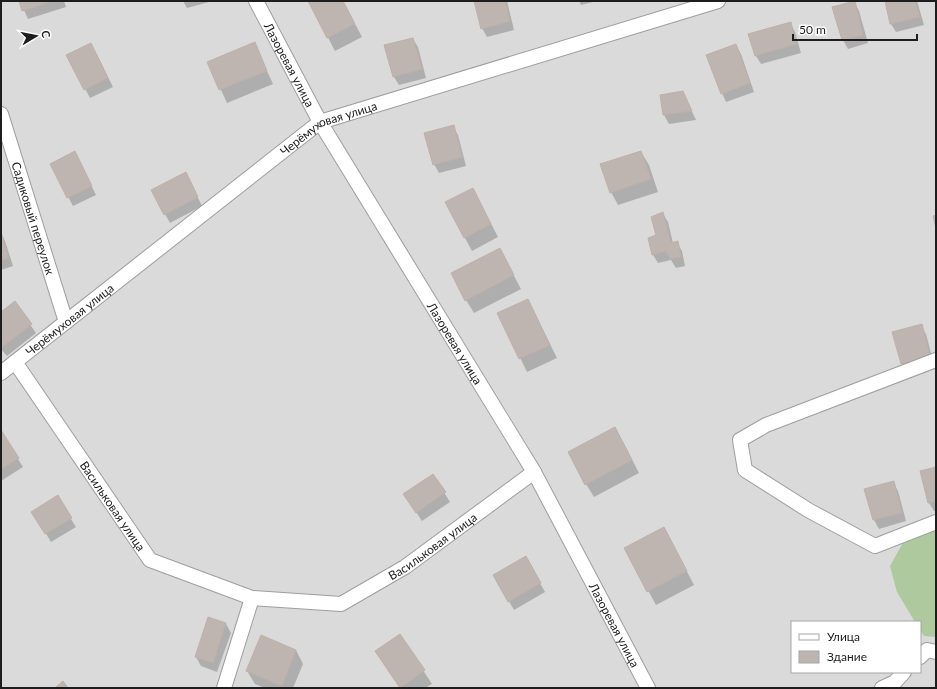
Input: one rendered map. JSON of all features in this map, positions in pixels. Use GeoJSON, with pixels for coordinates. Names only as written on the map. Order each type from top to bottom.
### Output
{"type":"FeatureCollection","features":[{"type":"Feature","properties":{"kind":"street","name":"Лазоревая улица"},"geometry":{"type":"LineString","coordinates":[[256,1],[320,122],[534,472],[648,688]]}},
{"type":"Feature","properties":{"kind":"street","name":"Черёмуховая улица"},"geometry":{"type":"LineString","coordinates":[[1,374],[320,122],[718,1]]}},
{"type":"Feature","properties":{"kind":"street","name":"Садиковый переулок"},"geometry":{"type":"LineString","coordinates":[[1,114],[66,322]]}},
{"type":"Feature","properties":{"kind":"street"},"geometry":{"type":"LineString","coordinates":[[936,360],[766,424],[740,440],[745,470],[808,510],[875,546],[936,522]]}},
{"type":"Feature","properties":{"kind":"street","name":"Васильковая улица"},"geometry":{"type":"LineString","coordinates":[[15,362],[150,560],[252,598],[340,604],[406,567],[534,472]]}},
{"type":"Feature","properties":{"kind":"street"},"geometry":{"type":"LineString","coordinates":[[224,688],[252,598]]}},
{"type":"Feature","properties":{"kind":"street"},"geometry":{"type":"LineString","coordinates":[[921,656],[927,650],[936,652]]}},
{"type":"Feature","properties":{"kind":"street"},"geometry":{"type":"LineString","coordinates":[[882,688],[895,682],[903,673]]}},
{"type":"Feature","properties":{"kind":"shaded area"},"geometry":{"type":"Polygon","coordinates":[[[1,1],[936,1],[936,688],[1,688],[1,1]]]}},
{"type":"Feature","properties":{"kind":"green space"},"geometry":{"type":"Polygon","coordinates":[[[914,523],[936,531],[936,637],[924,636],[921,632],[921,621],[914,621],[897,592],[890,566],[914,523]]]}},
{"type":"Feature","properties":{"kind":"building"},"geometry":{"type":"Polygon","coordinates":[[[19,1],[53,1],[22,11],[19,1]]]}},
{"type":"Feature","properties":{"kind":"building"},"geometry":{"type":"Polygon","coordinates":[[[308,1],[343,1],[355,24],[327,38],[308,1]]]}},
{"type":"Feature","properties":{"kind":"building"},"geometry":{"type":"Polygon","coordinates":[[[474,1],[505,1],[510,21],[481,29],[474,1]]]}},
{"type":"Feature","properties":{"kind":"building"},"geometry":{"type":"Polygon","coordinates":[[[855,1],[863,35],[842,40],[832,7],[855,1]]]}},
{"type":"Feature","properties":{"kind":"building"},"geometry":{"type":"Polygon","coordinates":[[[885,1],[915,1],[920,17],[890,24],[885,1]]]}},
{"type":"Feature","properties":{"kind":"building"},"geometry":{"type":"Polygon","coordinates":[[[791,22],[796,44],[755,56],[748,34],[791,22]]]}},
{"type":"Feature","properties":{"kind":"building"},"geometry":{"type":"Polygon","coordinates":[[[413,38],[422,69],[393,77],[384,45],[413,38]]]}},
{"type":"Feature","properties":{"kind":"building"},"geometry":{"type":"Polygon","coordinates":[[[255,42],[267,71],[219,90],[207,62],[255,42]]]}},
{"type":"Feature","properties":{"kind":"building"},"geometry":{"type":"Polygon","coordinates":[[[91,43],[108,78],[84,90],[66,55],[91,43]]]}},
{"type":"Feature","properties":{"kind":"building"},"geometry":{"type":"Polygon","coordinates":[[[736,44],[750,83],[721,94],[706,55],[736,44]]]}},
{"type":"Feature","properties":{"kind":"building"},"geometry":{"type":"Polygon","coordinates":[[[683,91],[692,111],[663,115],[660,95],[683,91]]]}},
{"type":"Feature","properties":{"kind":"building"},"geometry":{"type":"Polygon","coordinates":[[[454,125],[462,157],[433,165],[424,133],[454,125]]]}},
{"type":"Feature","properties":{"kind":"building"},"geometry":{"type":"Polygon","coordinates":[[[75,151],[92,186],[67,198],[50,164],[75,151]]]}},
{"type":"Feature","properties":{"kind":"building"},"geometry":{"type":"Polygon","coordinates":[[[641,151],[651,179],[610,193],[600,164],[641,151]]]}},
{"type":"Feature","properties":{"kind":"building"},"geometry":{"type":"Polygon","coordinates":[[[186,172],[198,197],[164,215],[151,190],[186,172]]]}},
{"type":"Feature","properties":{"kind":"building"},"geometry":{"type":"Polygon","coordinates":[[[473,188],[491,224],[464,238],[445,202],[473,188]]]}},
{"type":"Feature","properties":{"kind":"building"},"geometry":{"type":"Polygon","coordinates":[[[663,212],[671,243],[678,241],[681,257],[670,259],[666,251],[652,255],[648,238],[656,235],[651,217],[663,212]]]}},
{"type":"Feature","properties":{"kind":"building"},"geometry":{"type":"Polygon","coordinates":[[[936,215],[936,228],[933,216],[936,215]]]}},
{"type":"Feature","properties":{"kind":"building"},"geometry":{"type":"Polygon","coordinates":[[[1,232],[9,258],[1,260],[1,232]]]}},
{"type":"Feature","properties":{"kind":"building"},"geometry":{"type":"Polygon","coordinates":[[[500,248],[514,275],[465,301],[451,273],[500,248]]]}},
{"type":"Feature","properties":{"kind":"building"},"geometry":{"type":"Polygon","coordinates":[[[528,299],[550,345],[519,359],[497,313],[528,299]]]}},
{"type":"Feature","properties":{"kind":"building"},"geometry":{"type":"Polygon","coordinates":[[[15,301],[32,324],[1,348],[1,312],[15,301]]]}},
{"type":"Feature","properties":{"kind":"building"},"geometry":{"type":"Polygon","coordinates":[[[922,324],[930,356],[901,364],[892,332],[922,324]]]}},
{"type":"Feature","properties":{"kind":"building"},"geometry":{"type":"Polygon","coordinates":[[[615,427],[632,460],[585,485],[568,452],[615,427]]]}},
{"type":"Feature","properties":{"kind":"building"},"geometry":{"type":"Polygon","coordinates":[[[1,430],[19,458],[1,469],[1,430]]]}},
{"type":"Feature","properties":{"kind":"building"},"geometry":{"type":"Polygon","coordinates":[[[936,467],[936,501],[928,503],[920,471],[936,467]]]}},
{"type":"Feature","properties":{"kind":"building"},"geometry":{"type":"Polygon","coordinates":[[[433,474],[446,492],[416,513],[403,494],[433,474]]]}},
{"type":"Feature","properties":{"kind":"building"},"geometry":{"type":"Polygon","coordinates":[[[894,481],[902,513],[873,520],[864,489],[894,481]]]}},
{"type":"Feature","properties":{"kind":"building"},"geometry":{"type":"Polygon","coordinates":[[[58,495],[72,518],[45,534],[31,512],[58,495]]]}},
{"type":"Feature","properties":{"kind":"building"},"geometry":{"type":"Polygon","coordinates":[[[664,527],[687,571],[647,592],[624,548],[664,527]]]}},
{"type":"Feature","properties":{"kind":"building"},"geometry":{"type":"Polygon","coordinates":[[[526,556],[541,583],[508,602],[493,575],[526,556]]]}},
{"type":"Feature","properties":{"kind":"building"},"geometry":{"type":"Polygon","coordinates":[[[208,617],[226,623],[213,663],[195,657],[208,617]]]}},
{"type":"Feature","properties":{"kind":"building"},"geometry":{"type":"Polygon","coordinates":[[[400,634],[425,670],[400,688],[375,651],[400,634]]]}},
{"type":"Feature","properties":{"kind":"building"},"geometry":{"type":"Polygon","coordinates":[[[261,635],[296,650],[282,686],[246,671],[261,635]]]}},
{"type":"Feature","properties":{"kind":"building"},"geometry":{"type":"Polygon","coordinates":[[[63,681],[68,688],[55,688],[63,681]]]}}]}
